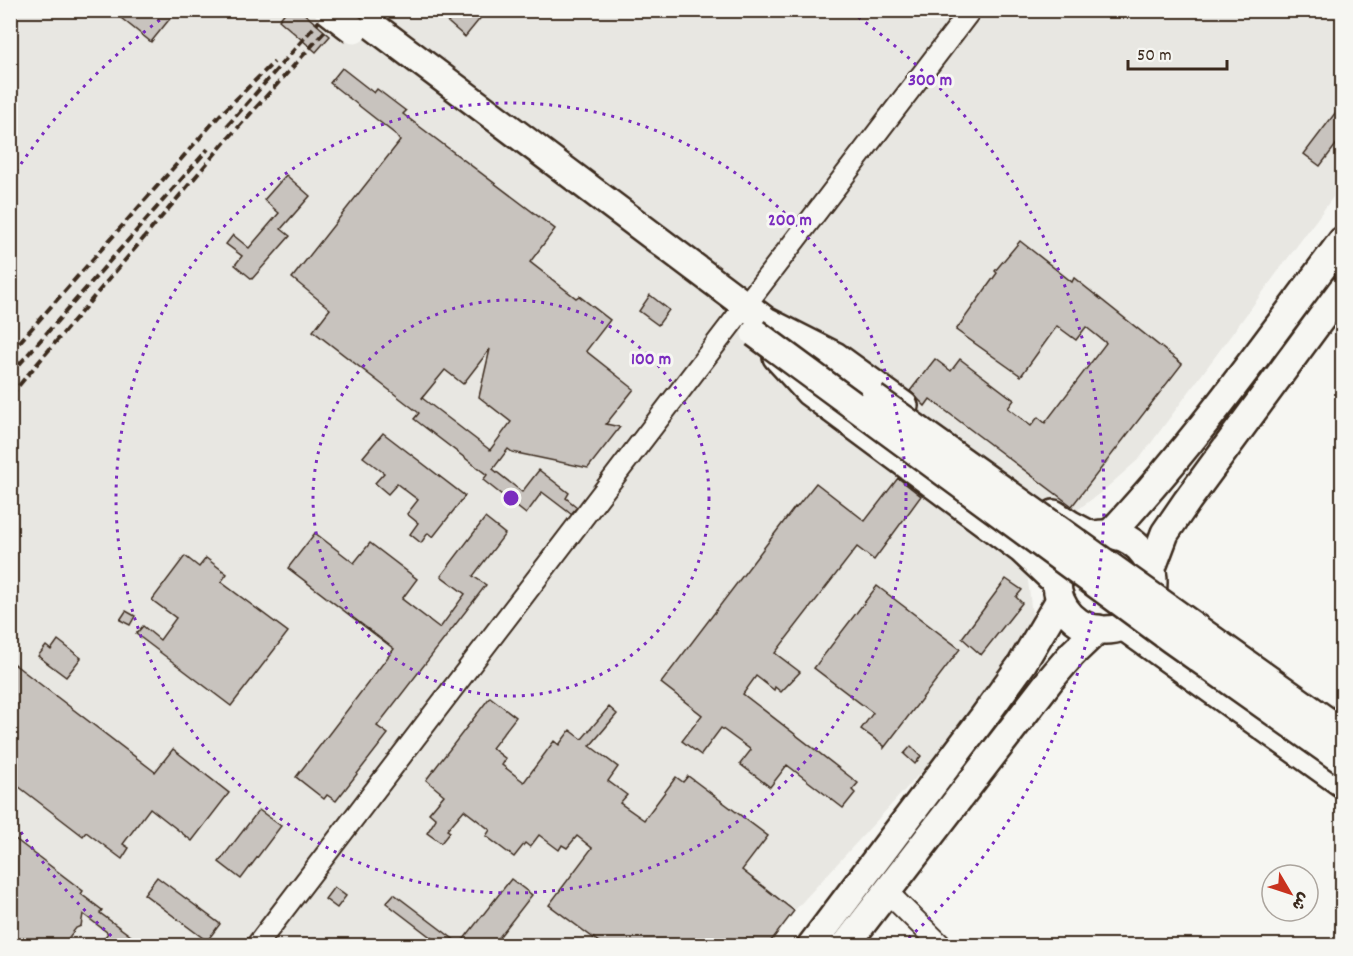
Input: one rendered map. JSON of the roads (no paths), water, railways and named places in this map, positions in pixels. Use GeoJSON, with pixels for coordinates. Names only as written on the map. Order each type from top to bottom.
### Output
{"type":"FeatureCollection","features":[{"type":"Feature","properties":{"kind":"highway"},"geometry":{"type":"LineString","coordinates":[[328,10],[356,20],[1171,639],[1342,760]]}},
{"type":"Feature","properties":{"kind":"highway"},"geometry":{"type":"LineString","coordinates":[[811,945],[1022,664],[1058,592],[1058,570],[1070,548],[1080,541],[1101,535],[1161,477],[1217,408],[1342,242]]}},
{"type":"Feature","properties":{"kind":"highway"},"geometry":{"type":"LineString","coordinates":[[845,945],[1072,654],[1110,628],[1134,619],[1144,609],[1150,597],[1152,577],[1165,533],[1342,290]]}},
{"type":"Feature","properties":{"kind":"highway"},"geometry":{"type":"LineString","coordinates":[[750,319],[835,356],[1071,525],[1101,535],[1128,540],[1143,552],[1152,577],[1342,719]]}},
{"type":"Feature","properties":{"kind":"highway"},"geometry":{"type":"LineString","coordinates":[[750,319],[809,392],[1022,550],[1058,592],[1066,611],[1075,620],[1086,626],[1110,628],[1342,783]]}},
{"type":"Feature","properties":{"kind":"highway"},"geometry":{"type":"LineString","coordinates":[[750,319],[1342,732]]}},
{"type":"Feature","properties":{"kind":"street"},"geometry":{"type":"LineString","coordinates":[[256,945],[750,319],[971,10]]}},
{"type":"Feature","properties":{"kind":"street"},"geometry":{"type":"LineString","coordinates":[[886,891],[942,945]]}},
{"type":"Feature","properties":{"kind":"railway"},"geometry":{"type":"LineString","coordinates":[[227,126],[329,10]]}},
{"type":"Feature","properties":{"kind":"railway"},"geometry":{"type":"LineString","coordinates":[[10,396],[225,142],[344,10]]}},
{"type":"Feature","properties":{"kind":"railway"},"geometry":{"type":"LineString","coordinates":[[10,353],[220,115],[274,62]]}},
{"type":"Feature","properties":{"kind":"railway"},"geometry":{"type":"LineString","coordinates":[[10,375],[208,149]]}}]}
